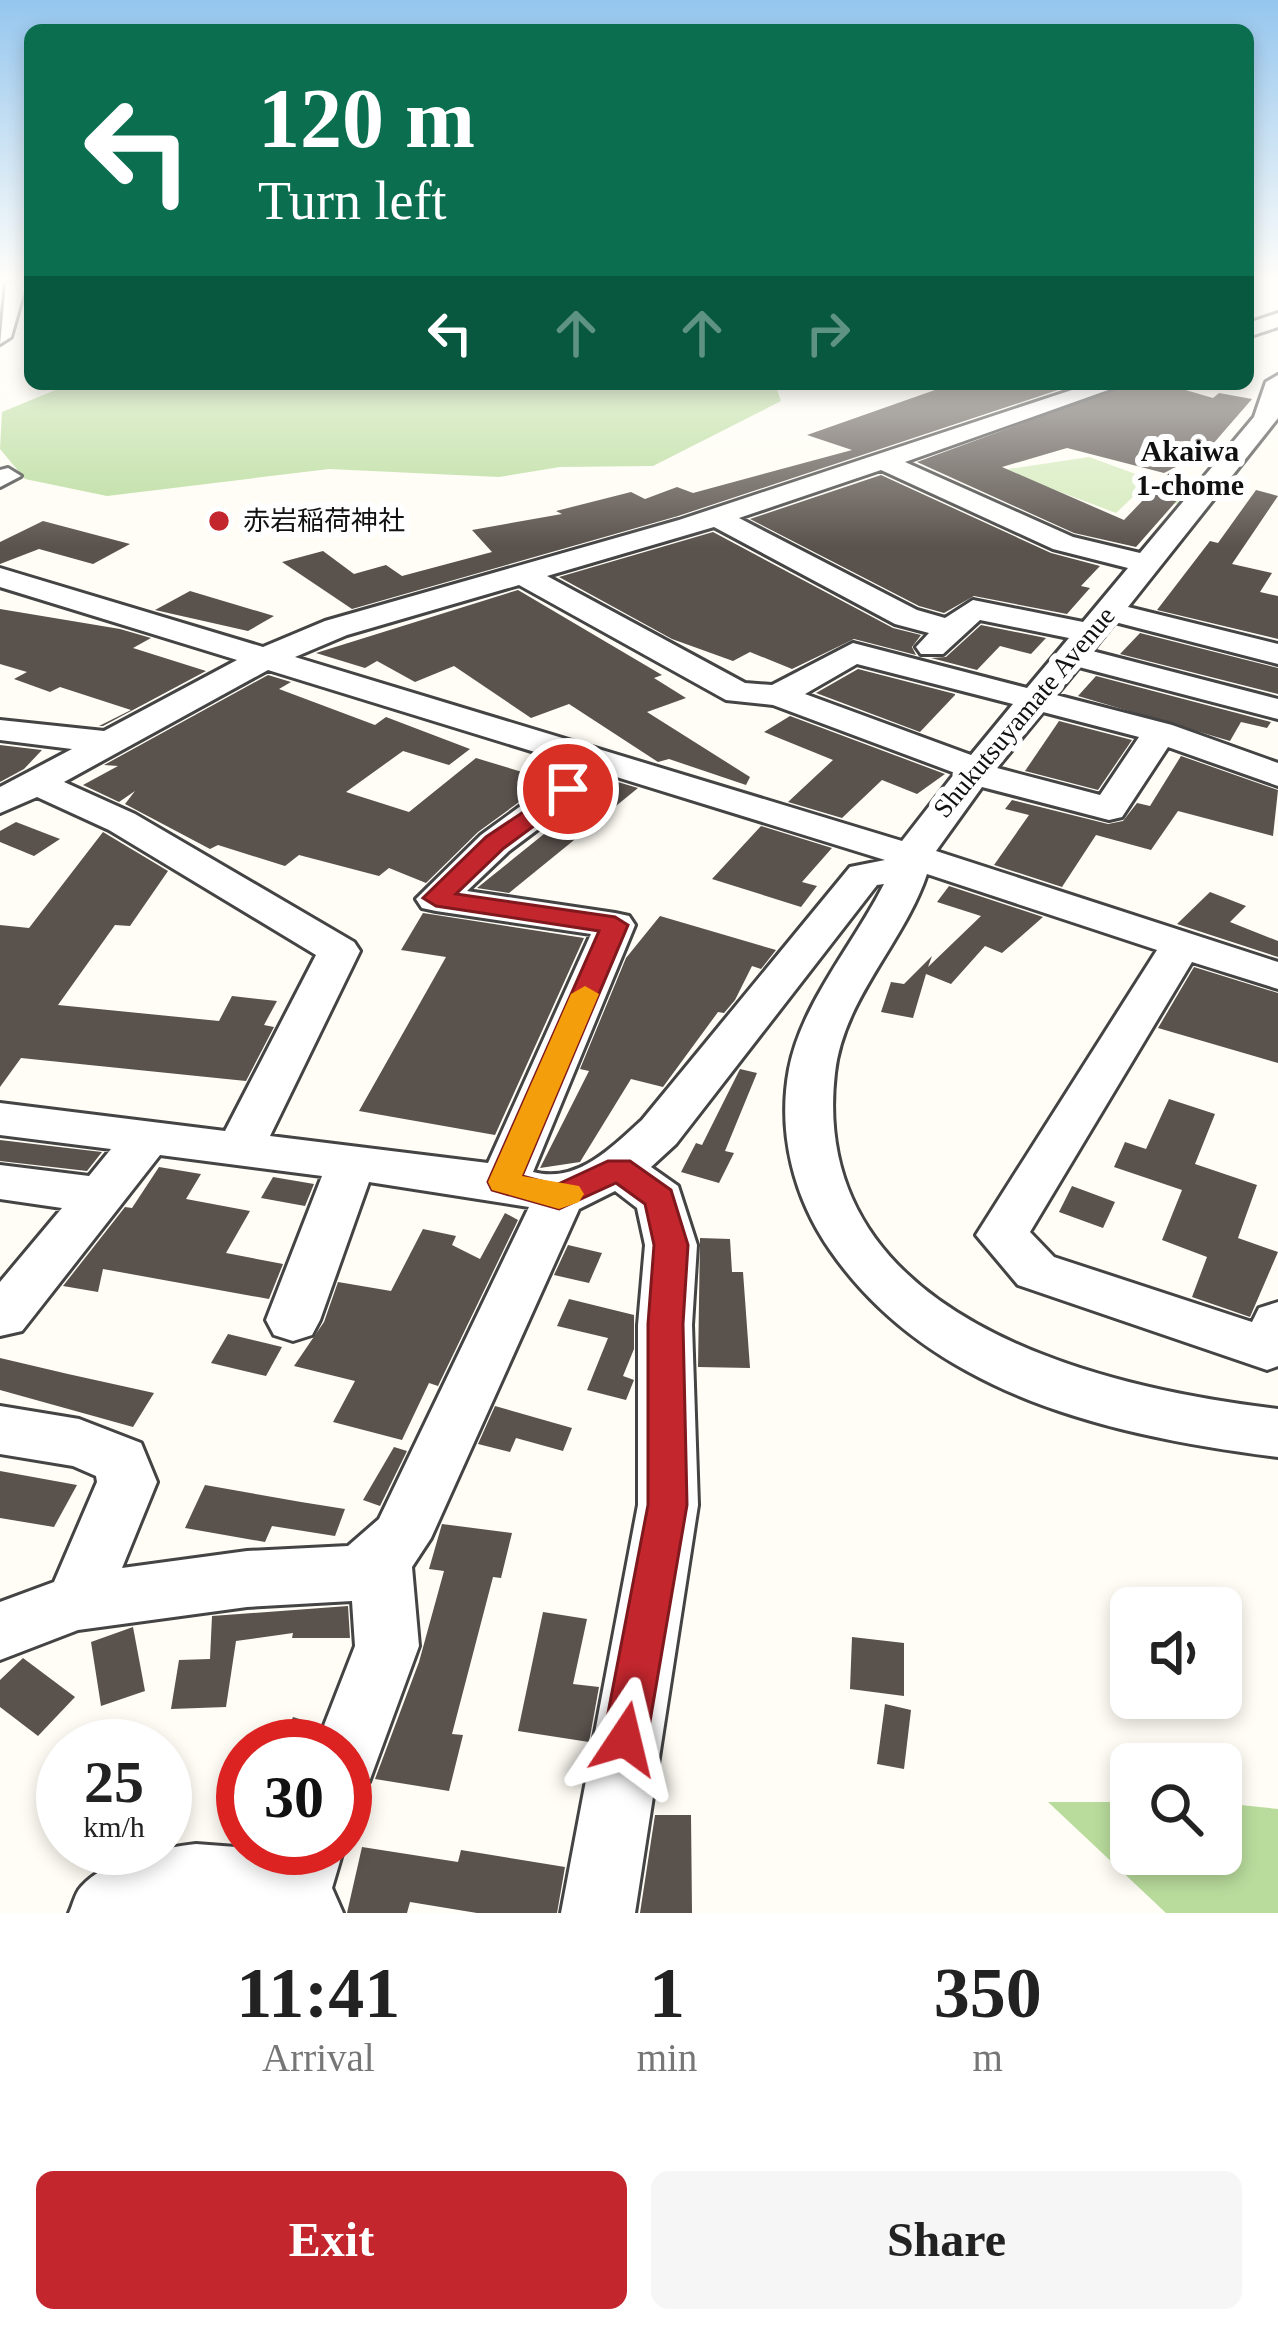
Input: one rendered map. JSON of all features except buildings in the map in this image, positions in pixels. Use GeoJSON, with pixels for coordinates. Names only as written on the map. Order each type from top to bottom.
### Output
{"type":"FeatureCollection","features":[{"type":"Feature","properties":{"kind":"street","name":"Shukutsuyamate Avenue"},"geometry":{"type":"LineString","coordinates":[[0,577],[267,656],[912,863],[925,832],[1266,418],[1278,382]]}},
{"type":"Feature","properties":{"kind":"street"},"geometry":{"type":"LineString","coordinates":[[0,802],[267,656],[336,628],[716,517],[1096,390]]}},
{"type":"Feature","properties":{"kind":"street"},"geometry":{"type":"LineString","coordinates":[[886,463],[1063,543],[1148,564]]}},
{"type":"Feature","properties":{"kind":"street"},"geometry":{"type":"LineString","coordinates":[[716,517],[906,617],[952,628]]}},
{"type":"Feature","properties":{"kind":"street"},"geometry":{"type":"LineString","coordinates":[[523,575],[738,693],[778,695],[975,771],[1108,809],[1160,732]]}},
{"type":"Feature","properties":{"kind":"street"},"geometry":{"type":"LineString","coordinates":[[909,668],[973,609],[1089,632],[1275,653]]}},
{"type":"Feature","properties":{"kind":"street"},"geometry":{"type":"LineString","coordinates":[[1089,632],[1238,698],[1278,709]]}},
{"type":"Feature","properties":{"kind":"street"},"geometry":{"type":"LineString","coordinates":[[778,695],[853,653],[1160,732],[1278,775]]}},
{"type":"Feature","properties":{"kind":"street"},"geometry":{"type":"LineString","coordinates":[[1238,698],[1275,653]]}},
{"type":"Feature","properties":{"kind":"street"},"geometry":{"type":"LineString","coordinates":[[0,730],[107,742]]}},
{"type":"Feature","properties":{"kind":"street"},"geometry":{"type":"LineString","coordinates":[[0,1631],[77,1602],[247,1579],[361,1573],[401,1538],[531,1190],[615,925],[436,898],[495,843],[605,762]]}},
{"type":"Feature","properties":{"kind":"street"},"geometry":{"type":"LineString","coordinates":[[35,782],[122,822],[339,951],[240,1149]]}},
{"type":"Feature","properties":{"kind":"street"},"geometry":{"type":"LineString","coordinates":[[912,863],[844,992],[813,1064],[804,1129],[815,1181],[843,1236],[920,1311],[976,1352],[1046,1384],[1131,1409],[1278,1432]]}},
{"type":"Feature","properties":{"kind":"street"},"geometry":{"type":"LineString","coordinates":[[0,1120],[531,1190],[619,1168],[659,1132],[864,875],[912,863],[1278,976]]}},
{"type":"Feature","properties":{"kind":"street"},"geometry":{"type":"LineString","coordinates":[[1182,943],[1002,1235],[1036,1270],[1267,1348],[1278,1323]]}},
{"type":"Feature","properties":{"kind":"street"},"geometry":{"type":"LineString","coordinates":[[3,1316],[148,1137]]}},
{"type":"Feature","properties":{"kind":"street"},"geometry":{"type":"LineString","coordinates":[[292,1320],[352,1163]]}},
{"type":"Feature","properties":{"kind":"street"},"geometry":{"type":"LineString","coordinates":[[598,1913],[668,1505],[665,1324],[671,1245],[660,1198],[619,1168]]}},
{"type":"Feature","properties":{"kind":"street"},"geometry":{"type":"LineString","coordinates":[[0,1182],[103,1196]]}},
{"type":"Feature","properties":{"kind":"street"},"geometry":{"type":"LineString","coordinates":[[0,1430],[79,1443],[120,1460],[127,1482],[77,1602]]}},
{"type":"Feature","properties":{"kind":"street"},"geometry":{"type":"LineString","coordinates":[[360,1719],[387,1646],[380,1557]]}},
{"type":"Feature","properties":{"kind":"street"},"geometry":{"type":"LineString","coordinates":[[106,1913],[130,1893],[209,1876],[304,1884]]}},
{"type":"Feature","properties":{"kind":"green space"},"geometry":{"type":"Polygon","coordinates":[[[55,390],[777,390],[781,401],[653,466],[560,467],[499,477],[329,469],[107,496],[25,479],[0,449],[2,412],[55,390]]]}},
{"type":"Feature","properties":{"kind":"green space"},"geometry":{"type":"Polygon","coordinates":[[[1089,457],[1188,493],[1177,504],[1136,494],[1116,513],[1002,470],[1089,457]]]}},
{"type":"Feature","properties":{"kind":"green space"},"geometry":{"type":"Polygon","coordinates":[[[1048,1802],[1110,1802],[1110,1860],[1048,1802]]]}},
{"type":"Feature","properties":{"kind":"green space"},"geometry":{"type":"Polygon","coordinates":[[[1242,1805],[1278,1809],[1278,1913],[1166,1913],[1126,1875],[1242,1875],[1242,1805]]]}},
{"type":"Feature","properties":{"kind":"slow traffic"},"geometry":{"type":"LineString","coordinates":[[568,1194],[559,1197],[504,1182],[585,994]]}},
{"type":"Feature","properties":{"kind":"place","name":"赤岩稲荷神社"},"geometry":{"type":"Point","coordinates":[219,521]}},
{"type":"Feature","properties":{"kind":"district","name":"Akaiwa 1-chome"},"geometry":{"type":"Point","coordinates":[1190,467]}},
{"type":"Feature","properties":{"kind":"route"},"geometry":{"type":"LineString","coordinates":[[568,789],[495,843],[436,898],[615,925],[504,1182],[559,1197],[592,1186],[619,1168],[660,1198],[671,1245],[665,1324],[668,1505],[625,1739]]}}]}
